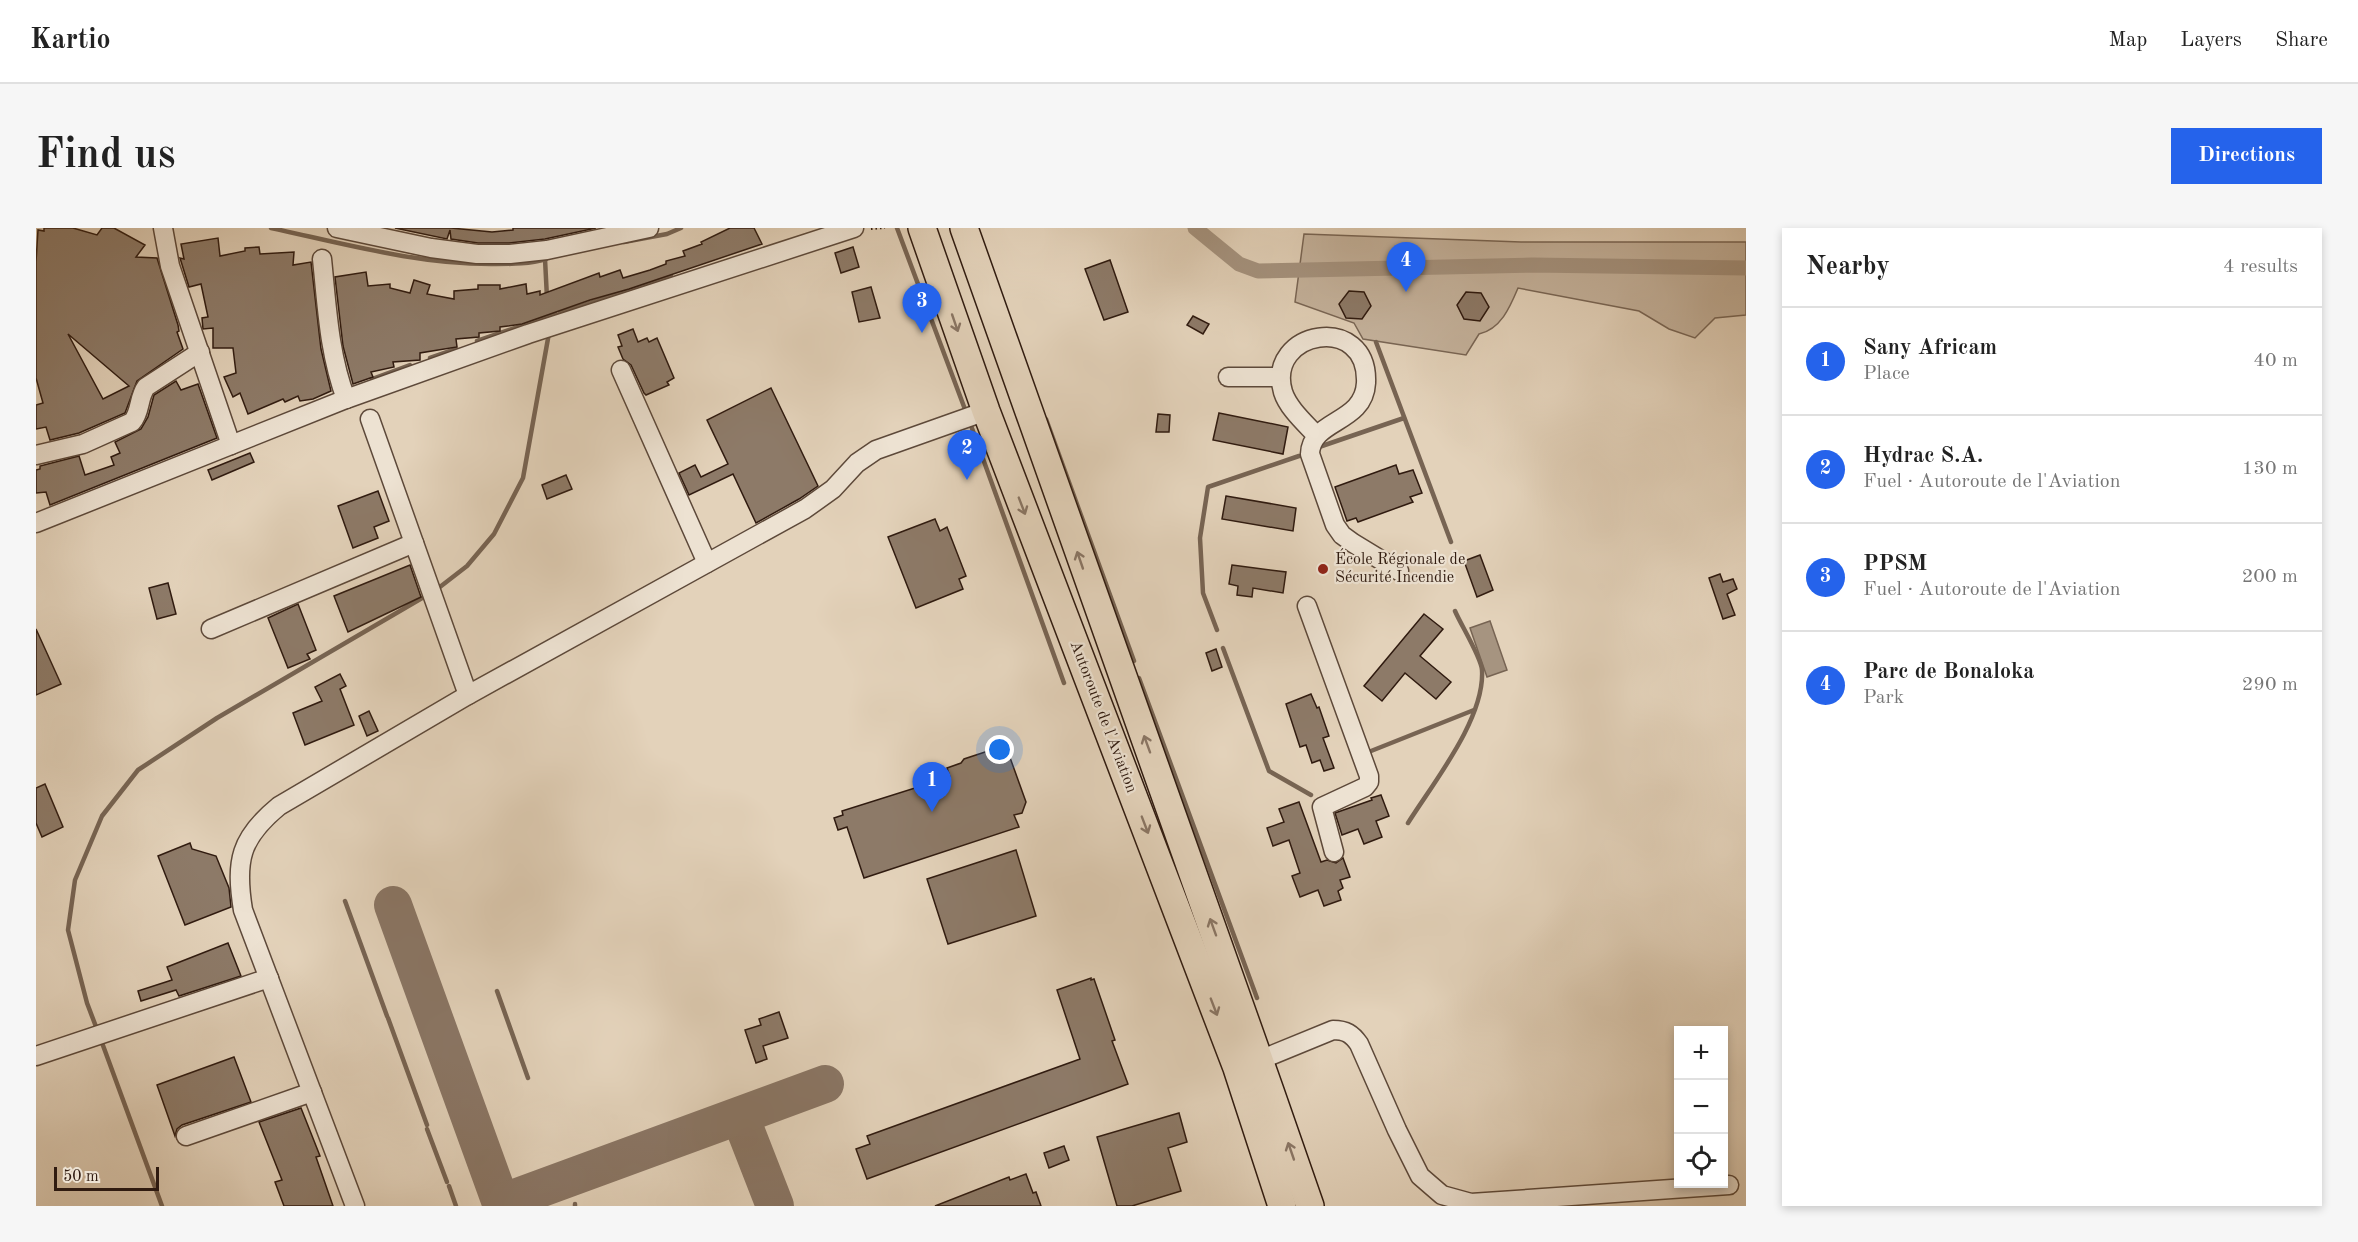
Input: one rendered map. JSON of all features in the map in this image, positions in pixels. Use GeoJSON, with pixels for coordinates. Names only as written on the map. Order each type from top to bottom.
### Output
{"type":"FeatureCollection","features":[{"type":"Feature","properties":{"kind":"highway","name":"Autoroute de l'Aviation"},"geometry":{"type":"LineString","coordinates":[[922,228],[986,411],[1249,1064],[1310,1206]]}},
{"type":"Feature","properties":{"kind":"highway","name":"Autoroute de l'Aviation"},"geometry":{"type":"LineString","coordinates":[[964,228],[1106,633],[1249,1064],[1282,1206]]}},
{"type":"Feature","properties":{"kind":"street"},"geometry":{"type":"LineString","coordinates":[[163,228],[170,266],[231,445]]}},
{"type":"Feature","properties":{"kind":"street"},"geometry":{"type":"LineString","coordinates":[[337,228],[430,248],[477,254],[510,254],[547,250],[649,228]]}},
{"type":"Feature","properties":{"kind":"street"},"geometry":{"type":"LineString","coordinates":[[36,523],[346,399],[528,334],[854,228]]}},
{"type":"Feature","properties":{"kind":"street"},"geometry":{"type":"LineString","coordinates":[[322,259],[330,338],[338,377],[346,399]]}},
{"type":"Feature","properties":{"kind":"street"},"geometry":{"type":"LineString","coordinates":[[1316,435],[1283,394],[1280,377],[1289,353],[1302,342],[1316,336],[1329,336],[1342,339],[1362,358],[1366,384],[1363,396],[1346,417],[1316,435],[1310,445],[1310,454],[1335,525],[1342,535],[1399,571]]}},
{"type":"Feature","properties":{"kind":"street"},"geometry":{"type":"LineString","coordinates":[[36,455],[83,444],[132,422],[137,416],[142,393],[146,387],[200,352]]}},
{"type":"Feature","properties":{"kind":"street"},"geometry":{"type":"LineString","coordinates":[[621,370],[707,563]]}},
{"type":"Feature","properties":{"kind":"street"},"geometry":{"type":"LineString","coordinates":[[1228,377],[1280,377]]}},
{"type":"Feature","properties":{"kind":"street"},"geometry":{"type":"LineString","coordinates":[[356,1206],[243,909],[238,880],[241,855],[251,834],[262,820],[279,807],[468,695],[805,509],[833,489],[857,463],[876,450],[986,411]]}},
{"type":"Feature","properties":{"kind":"street"},"geometry":{"type":"LineString","coordinates":[[370,419],[468,695]]}},
{"type":"Feature","properties":{"kind":"street"},"geometry":{"type":"LineString","coordinates":[[211,629],[414,543]]}},
{"type":"Feature","properties":{"kind":"street"},"geometry":{"type":"LineString","coordinates":[[1307,606],[1369,776],[1369,782],[1365,787],[1322,807],[1334,852]]}},
{"type":"Feature","properties":{"kind":"street"},"geometry":{"type":"LineString","coordinates":[[36,1056],[269,978]]}},
{"type":"Feature","properties":{"kind":"street"},"geometry":{"type":"LineString","coordinates":[[1249,1064],[1333,1030],[1343,1030],[1353,1036],[1359,1044],[1420,1176],[1442,1195],[1455,1200],[1471,1203],[1729,1185]]}},
{"type":"Feature","properties":{"kind":"street"},"geometry":{"type":"LineString","coordinates":[[186,1136],[312,1092]]}},
{"type":"Feature","properties":{"kind":"path"},"geometry":{"type":"LineString","coordinates":[[874,230],[885,228]]}},
{"type":"Feature","properties":{"kind":"shaded area"},"geometry":{"type":"Polygon","coordinates":[[[1304,234],[1521,242],[1746,242],[1746,315],[1715,318],[1695,338],[1669,329],[1639,311],[1518,288],[1504,316],[1493,327],[1479,334],[1466,355],[1363,339],[1354,323],[1295,302],[1304,234]]]}},
{"type":"Feature","properties":{"kind":"shaded area"},"geometry":{"type":"Polygon","coordinates":[[[1490,621],[1507,670],[1487,677],[1470,628],[1490,621]]]}},
{"type":"Feature","properties":{"kind":"building"},"geometry":{"type":"Polygon","coordinates":[[[44,228],[73,228],[97,235],[102,228],[114,228],[145,245],[136,257],[157,258],[183,349],[137,381],[125,413],[79,433],[50,440],[46,427],[36,429],[36,405],[43,403],[36,378],[36,262],[38,230],[44,231],[44,228]],[[68,334],[103,399],[129,386],[68,334]]]}},
{"type":"Feature","properties":{"kind":"building"},"geometry":{"type":"Polygon","coordinates":[[[395,228],[451,228],[492,232],[513,230],[513,228],[596,228],[545,239],[509,243],[478,243],[451,239],[450,230],[447,239],[395,228]]]}},
{"type":"Feature","properties":{"kind":"building"},"geometry":{"type":"Polygon","coordinates":[[[730,228],[754,228],[762,244],[522,324],[500,327],[500,331],[479,333],[479,337],[456,339],[457,347],[420,353],[420,360],[393,362],[394,367],[371,372],[373,377],[353,384],[343,346],[335,277],[366,272],[368,286],[390,284],[390,288],[410,293],[414,280],[430,285],[427,294],[454,299],[454,291],[478,289],[478,285],[500,285],[500,289],[526,284],[527,294],[540,291],[540,295],[599,273],[600,277],[620,270],[623,278],[650,270],[666,264],[666,261],[685,256],[683,251],[702,244],[701,242],[730,228]]]}},
{"type":"Feature","properties":{"kind":"building"},"geometry":{"type":"Polygon","coordinates":[[[218,238],[220,256],[245,251],[245,248],[259,247],[260,254],[294,252],[293,265],[311,262],[321,349],[331,391],[313,399],[300,401],[298,396],[285,402],[283,399],[248,414],[240,393],[233,397],[224,377],[236,373],[233,348],[213,348],[213,328],[203,329],[202,318],[208,317],[201,284],[189,287],[180,258],[184,259],[181,244],[218,238]]]}},
{"type":"Feature","properties":{"kind":"building"},"geometry":{"type":"Polygon","coordinates":[[[853,247],[859,267],[841,273],[835,253],[853,247]]]}},
{"type":"Feature","properties":{"kind":"building"},"geometry":{"type":"Polygon","coordinates":[[[1110,260],[1128,312],[1104,320],[1085,269],[1110,260]]]}},
{"type":"Feature","properties":{"kind":"building"},"geometry":{"type":"Polygon","coordinates":[[[871,287],[880,318],[859,322],[852,292],[871,287]]]}},
{"type":"Feature","properties":{"kind":"building"},"geometry":{"type":"Polygon","coordinates":[[[1349,291],[1364,292],[1371,306],[1362,319],[1346,318],[1339,304],[1349,291]]]}},
{"type":"Feature","properties":{"kind":"building"},"geometry":{"type":"Polygon","coordinates":[[[1466,292],[1481,293],[1489,307],[1480,321],[1464,319],[1457,305],[1466,292]]]}},
{"type":"Feature","properties":{"kind":"building"},"geometry":{"type":"Polygon","coordinates":[[[1193,316],[1209,324],[1203,334],[1187,325],[1193,316]]]}},
{"type":"Feature","properties":{"kind":"building"},"geometry":{"type":"Polygon","coordinates":[[[633,329],[638,342],[647,338],[649,342],[657,338],[674,378],[667,382],[669,385],[646,395],[631,365],[623,359],[618,347],[622,346],[618,335],[633,329]]]}},
{"type":"Feature","properties":{"kind":"building"},"geometry":{"type":"Polygon","coordinates":[[[176,381],[181,390],[198,384],[217,438],[50,505],[46,492],[36,493],[36,470],[40,469],[40,466],[79,456],[85,475],[114,465],[111,457],[120,453],[115,442],[141,429],[148,417],[154,395],[176,381]]]}},
{"type":"Feature","properties":{"kind":"building"},"geometry":{"type":"Polygon","coordinates":[[[771,388],[818,486],[756,523],[733,474],[689,495],[679,473],[695,465],[701,477],[728,464],[707,420],[771,388]]]}},
{"type":"Feature","properties":{"kind":"building"},"geometry":{"type":"Polygon","coordinates":[[[1219,413],[1288,427],[1283,454],[1213,440],[1219,413]]]}},
{"type":"Feature","properties":{"kind":"building"},"geometry":{"type":"Polygon","coordinates":[[[1158,414],[1170,415],[1169,432],[1156,432],[1158,414]]]}},
{"type":"Feature","properties":{"kind":"building"},"geometry":{"type":"Polygon","coordinates":[[[250,453],[254,462],[212,480],[208,470],[250,453]]]}},
{"type":"Feature","properties":{"kind":"building"},"geometry":{"type":"Polygon","coordinates":[[[1396,465],[1399,474],[1413,470],[1422,493],[1410,497],[1413,502],[1358,522],[1356,518],[1347,521],[1335,487],[1396,465]]]}},
{"type":"Feature","properties":{"kind":"building"},"geometry":{"type":"Polygon","coordinates":[[[566,475],[572,489],[547,499],[542,485],[566,475]]]}},
{"type":"Feature","properties":{"kind":"building"},"geometry":{"type":"Polygon","coordinates":[[[378,491],[389,521],[374,527],[378,538],[353,548],[338,506],[378,491]]]}},
{"type":"Feature","properties":{"kind":"building"},"geometry":{"type":"Polygon","coordinates":[[[1226,496],[1296,508],[1293,531],[1222,519],[1226,496]]]}},
{"type":"Feature","properties":{"kind":"building"},"geometry":{"type":"Polygon","coordinates":[[[935,519],[940,531],[947,527],[966,576],[959,579],[963,589],[916,608],[888,537],[935,519]]]}},
{"type":"Feature","properties":{"kind":"building"},"geometry":{"type":"Polygon","coordinates":[[[1480,555],[1493,590],[1477,597],[1464,561],[1480,555]]]}},
{"type":"Feature","properties":{"kind":"building"},"geometry":{"type":"Polygon","coordinates":[[[410,565],[421,597],[348,632],[334,596],[410,565]]]}},
{"type":"Feature","properties":{"kind":"building"},"geometry":{"type":"Polygon","coordinates":[[[1232,565],[1286,572],[1283,593],[1253,588],[1252,597],[1237,595],[1238,586],[1229,584],[1232,565]]]}},
{"type":"Feature","properties":{"kind":"building"},"geometry":{"type":"Polygon","coordinates":[[[1720,574],[1723,582],[1733,579],[1737,589],[1727,594],[1735,615],[1723,619],[1709,578],[1720,574]]]}},
{"type":"Feature","properties":{"kind":"building"},"geometry":{"type":"Polygon","coordinates":[[[168,583],[176,614],[157,619],[149,588],[168,583]]]}},
{"type":"Feature","properties":{"kind":"building"},"geometry":{"type":"Polygon","coordinates":[[[298,604],[316,650],[307,654],[310,659],[288,668],[268,618],[298,604]]]}},
{"type":"Feature","properties":{"kind":"building"},"geometry":{"type":"Polygon","coordinates":[[[1424,614],[1443,629],[1420,656],[1451,682],[1436,699],[1405,673],[1382,701],[1364,686],[1424,614]]]}},
{"type":"Feature","properties":{"kind":"building"},"geometry":{"type":"Polygon","coordinates":[[[36,629],[61,684],[36,695],[36,629]]]}},
{"type":"Feature","properties":{"kind":"building"},"geometry":{"type":"Polygon","coordinates":[[[1216,649],[1222,667],[1212,671],[1206,653],[1216,649]]]}},
{"type":"Feature","properties":{"kind":"building"},"geometry":{"type":"Polygon","coordinates":[[[340,674],[346,686],[340,689],[354,725],[305,745],[293,713],[322,701],[315,687],[340,674]]]}},
{"type":"Feature","properties":{"kind":"building"},"geometry":{"type":"Polygon","coordinates":[[[1311,694],[1317,708],[1319,707],[1329,736],[1323,738],[1334,768],[1324,771],[1320,760],[1312,763],[1306,745],[1300,747],[1286,704],[1311,694]]]}},
{"type":"Feature","properties":{"kind":"building"},"geometry":{"type":"Polygon","coordinates":[[[369,711],[378,731],[367,736],[359,716],[369,711]]]}},
{"type":"Feature","properties":{"kind":"building"},"geometry":{"type":"Polygon","coordinates":[[[1000,747],[1008,752],[1026,802],[1022,813],[1014,815],[1019,827],[864,878],[847,827],[838,830],[834,818],[843,815],[842,811],[950,777],[947,768],[961,763],[964,759],[1000,747]]]}},
{"type":"Feature","properties":{"kind":"building"},"geometry":{"type":"Polygon","coordinates":[[[45,784],[63,827],[42,837],[36,823],[36,788],[45,784]]]}},
{"type":"Feature","properties":{"kind":"building"},"geometry":{"type":"Polygon","coordinates":[[[1381,795],[1389,816],[1376,821],[1382,837],[1364,844],[1358,829],[1342,835],[1335,813],[1381,795]]]}},
{"type":"Feature","properties":{"kind":"building"},"geometry":{"type":"Polygon","coordinates":[[[1299,802],[1321,862],[1327,860],[1336,863],[1343,858],[1350,877],[1340,880],[1343,888],[1338,891],[1341,900],[1324,906],[1318,890],[1300,897],[1292,876],[1300,873],[1289,840],[1273,846],[1267,828],[1284,822],[1279,809],[1299,802]]]}},
{"type":"Feature","properties":{"kind":"building"},"geometry":{"type":"Polygon","coordinates":[[[190,843],[192,849],[216,856],[229,888],[231,907],[185,925],[158,856],[190,843]]]}},
{"type":"Feature","properties":{"kind":"building"},"geometry":{"type":"Polygon","coordinates":[[[1016,850],[1036,916],[948,944],[927,879],[1016,850]]]}},
{"type":"Feature","properties":{"kind":"building"},"geometry":{"type":"Polygon","coordinates":[[[228,943],[241,976],[179,996],[176,990],[141,1001],[138,991],[172,980],[167,967],[228,943]]]}},
{"type":"Feature","properties":{"kind":"building"},"geometry":{"type":"Polygon","coordinates":[[[1091,978],[1091,980],[1094,979],[1115,1040],[1112,1041],[1128,1084],[867,1179],[856,1149],[870,1144],[867,1136],[1080,1059],[1057,990],[1091,978]]]}},
{"type":"Feature","properties":{"kind":"building"},"geometry":{"type":"Polygon","coordinates":[[[779,1012],[788,1038],[763,1046],[767,1059],[756,1063],[745,1030],[761,1025],[759,1019],[779,1012]]]}},
{"type":"Feature","properties":{"kind":"building"},"geometry":{"type":"Polygon","coordinates":[[[234,1057],[251,1102],[182,1125],[177,1129],[175,1136],[157,1085],[234,1057]]]}},
{"type":"Feature","properties":{"kind":"building"},"geometry":{"type":"Polygon","coordinates":[[[301,1108],[320,1156],[316,1157],[333,1206],[284,1206],[275,1182],[282,1180],[259,1122],[301,1108]]]}},
{"type":"Feature","properties":{"kind":"building"},"geometry":{"type":"Polygon","coordinates":[[[1179,1113],[1187,1142],[1168,1148],[1181,1191],[1132,1206],[1117,1206],[1097,1137],[1179,1113]]]}},
{"type":"Feature","properties":{"kind":"building"},"geometry":{"type":"Polygon","coordinates":[[[1064,1146],[1069,1160],[1049,1168],[1044,1153],[1064,1146]]]}},
{"type":"Feature","properties":{"kind":"building"},"geometry":{"type":"Polygon","coordinates":[[[1026,1174],[1041,1206],[935,1206],[1009,1177],[1010,1180],[1026,1174]]]}},
{"type":"Feature","properties":{"kind":"waterway"},"geometry":{"type":"LineString","coordinates":[[271,228],[383,252],[439,261],[509,264],[546,259]]}},
{"type":"Feature","properties":{"kind":"waterway"},"geometry":{"type":"LineString","coordinates":[[624,242],[667,234],[681,228]]}},
{"type":"Feature","properties":{"kind":"waterway"},"geometry":{"type":"LineString","coordinates":[[897,228],[966,412]]}},
{"type":"Feature","properties":{"kind":"waterway"},"geometry":{"type":"LineString","coordinates":[[1195,228],[1239,264],[1258,271],[1532,265],[1746,268]]}},
{"type":"Feature","properties":{"kind":"waterway"},"geometry":{"type":"LineString","coordinates":[[545,259],[547,298]]}},
{"type":"Feature","properties":{"kind":"waterway"},"geometry":{"type":"LineString","coordinates":[[560,313],[671,276]]}},
{"type":"Feature","properties":{"kind":"waterway"},"geometry":{"type":"LineString","coordinates":[[477,341],[556,314]]}},
{"type":"Feature","properties":{"kind":"waterway"},"geometry":{"type":"LineString","coordinates":[[436,590],[467,566],[494,534],[523,478],[549,333]]}},
{"type":"Feature","properties":{"kind":"waterway"},"geometry":{"type":"LineString","coordinates":[[1376,342],[1451,542]]}},
{"type":"Feature","properties":{"kind":"waterway"},"geometry":{"type":"LineString","coordinates":[[430,358],[456,349]]}},
{"type":"Feature","properties":{"kind":"waterway"},"geometry":{"type":"LineString","coordinates":[[372,379],[410,365]]}},
{"type":"Feature","properties":{"kind":"waterway"},"geometry":{"type":"LineString","coordinates":[[1319,447],[1404,418]]}},
{"type":"Feature","properties":{"kind":"waterway"},"geometry":{"type":"LineString","coordinates":[[1046,419],[1134,661]]}},
{"type":"Feature","properties":{"kind":"waterway"},"geometry":{"type":"LineString","coordinates":[[969,420],[1064,683]]}},
{"type":"Feature","properties":{"kind":"waterway"},"geometry":{"type":"LineString","coordinates":[[1217,630],[1203,593],[1200,538],[1208,487],[1299,456]]}},
{"type":"Feature","properties":{"kind":"waterway"},"geometry":{"type":"LineString","coordinates":[[98,1032],[87,1003],[68,930],[75,880],[102,816],[138,770],[217,718],[429,594]]}},
{"type":"Feature","properties":{"kind":"waterway"},"geometry":{"type":"LineString","coordinates":[[1408,823],[1456,750],[1475,709],[1481,689],[1481,664],[1455,611]]}},
{"type":"Feature","properties":{"kind":"waterway"},"geometry":{"type":"LineString","coordinates":[[1223,648],[1269,771],[1311,795]]}},
{"type":"Feature","properties":{"kind":"waterway"},"geometry":{"type":"LineString","coordinates":[[1139,678],[1257,998]]}},
{"type":"Feature","properties":{"kind":"waterway"},"geometry":{"type":"LineString","coordinates":[[1366,753],[1474,710]]}},
{"type":"Feature","properties":{"kind":"waterway"},"geometry":{"type":"LineString","coordinates":[[345,901],[387,1016]]}},
{"type":"Feature","properties":{"kind":"waterway"},"geometry":{"type":"LineString","coordinates":[[497,991],[528,1078]]}},
{"type":"Feature","properties":{"kind":"waterway"},"geometry":{"type":"LineString","coordinates":[[388,1018],[427,1125]]}},
{"type":"Feature","properties":{"kind":"waterway"},"geometry":{"type":"LineString","coordinates":[[101,1040],[162,1206]]}},
{"type":"Feature","properties":{"kind":"waterway"},"geometry":{"type":"LineString","coordinates":[[427,1129],[447,1182]]}},
{"type":"Feature","properties":{"kind":"waterway"},"geometry":{"type":"LineString","coordinates":[[449,1186],[456,1206]]}},
{"type":"Feature","properties":{"kind":"taxiway"},"geometry":{"type":"LineString","coordinates":[[393,905],[502,1206]]}},
{"type":"Feature","properties":{"kind":"taxiway"},"geometry":{"type":"LineString","coordinates":[[501,1203],[825,1084]]}},
{"type":"Feature","properties":{"kind":"taxiway"},"geometry":{"type":"LineString","coordinates":[[740,1116],[775,1206]]}},
{"type":"Feature","properties":{"kind":"place","name":"Parc de Bonaloka"},"geometry":{"type":"Point","coordinates":[1406,292]}},
{"type":"Feature","properties":{"kind":"place","name":"PPSM"},"geometry":{"type":"Point","coordinates":[922,333]}},
{"type":"Feature","properties":{"kind":"place","name":"Hydrac S.A."},"geometry":{"type":"Point","coordinates":[967,480]}},
{"type":"Feature","properties":{"kind":"place","name":"École Régionale de Sécurité Incendie"},"geometry":{"type":"Point","coordinates":[1323,569]}},
{"type":"Feature","properties":{"kind":"place","name":"Sany Africam"},"geometry":{"type":"Point","coordinates":[932,812]}}]}
